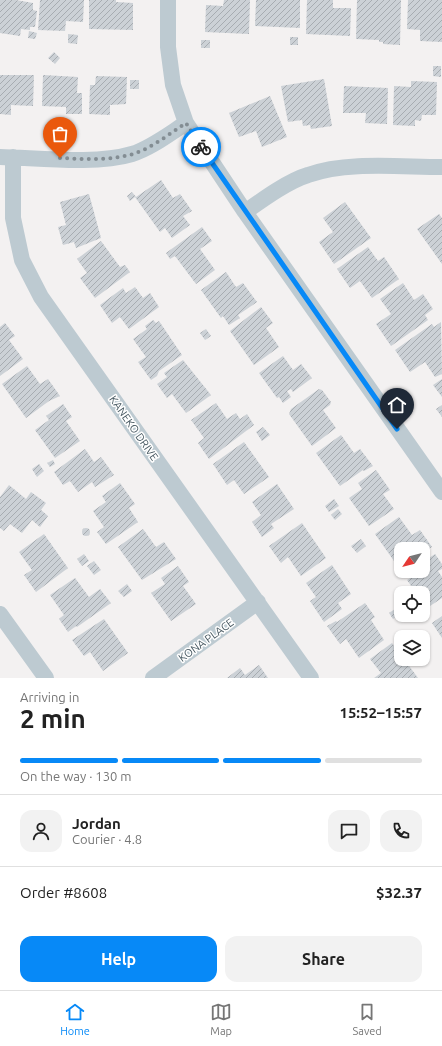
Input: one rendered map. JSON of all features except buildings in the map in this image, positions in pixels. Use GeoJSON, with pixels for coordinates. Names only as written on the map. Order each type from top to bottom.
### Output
{"type":"FeatureCollection","features":[{"type":"Feature","properties":{"kind":"street"},"geometry":{"type":"LineString","coordinates":[[168,0],[168,47],[173,85],[186,123],[245,212],[442,492]]}},
{"type":"Feature","properties":{"kind":"street"},"geometry":{"type":"LineString","coordinates":[[7,157],[106,159],[133,154],[152,145],[186,123]]}},
{"type":"Feature","properties":{"kind":"street","name":"KANEKO DRIVE"},"geometry":{"type":"LineString","coordinates":[[7,157],[13,218],[22,260],[41,296],[311,678]]}},
{"type":"Feature","properties":{"kind":"street"},"geometry":{"type":"LineString","coordinates":[[245,212],[266,198],[307,175],[335,167],[442,167]]}},
{"type":"Feature","properties":{"kind":"street","name":"KONA PLACE"},"geometry":{"type":"LineString","coordinates":[[153,678],[258,602]]}},
{"type":"Feature","properties":{"kind":"street"},"geometry":{"type":"LineString","coordinates":[[0,614],[46,678]]}},
{"type":"Feature","properties":{"kind":"way so far"},"geometry":{"type":"LineString","coordinates":[[60,158],[106,159],[133,154],[152,145],[186,123],[201,147]]}},
{"type":"Feature","properties":{"kind":"route"},"geometry":{"type":"LineString","coordinates":[[201,147],[397,429]]}}]}
